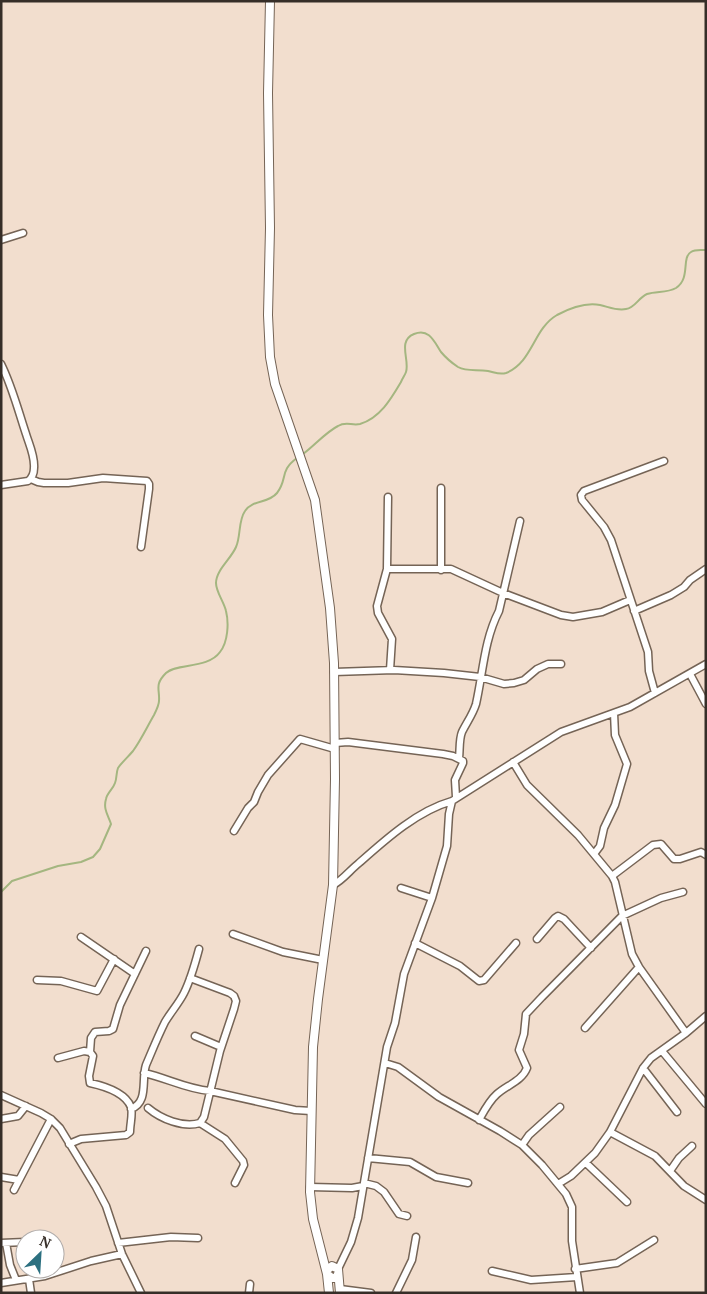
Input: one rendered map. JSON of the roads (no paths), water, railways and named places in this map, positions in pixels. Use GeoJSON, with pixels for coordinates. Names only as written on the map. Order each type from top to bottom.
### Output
{"type":"FeatureCollection","features":[{"type":"Feature","properties":{"kind":"main road"},"geometry":{"type":"LineString","coordinates":[[270,1],[268,102],[270,228],[268,315],[270,348],[275,384],[315,500],[332,633],[334,672],[333,885],[314,1047],[310,1187],[313,1219],[327,1272],[329,1293]]}},
{"type":"Feature","properties":{"kind":"main road"},"geometry":{"type":"LineString","coordinates":[[327,1272],[332,1266],[338,1272],[340,1291]]}},
{"type":"Feature","properties":{"kind":"street"},"geometry":{"type":"LineString","coordinates":[[1,240],[22,233]]}},
{"type":"Feature","properties":{"kind":"street"},"geometry":{"type":"LineString","coordinates":[[1,364],[9,381],[32,456],[34,470],[31,479]]}},
{"type":"Feature","properties":{"kind":"street"},"geometry":{"type":"LineString","coordinates":[[656,693],[649,671],[648,652],[618,560],[604,527],[582,500],[581,495],[584,491],[664,461]]}},
{"type":"Feature","properties":{"kind":"street"},"geometry":{"type":"LineString","coordinates":[[1,485],[31,479],[44,483],[77,482],[103,478],[147,481],[149,489],[141,547]]}},
{"type":"Feature","properties":{"kind":"street"},"geometry":{"type":"LineString","coordinates":[[441,488],[441,570]]}},
{"type":"Feature","properties":{"kind":"street"},"geometry":{"type":"LineString","coordinates":[[388,498],[386,570],[377,606],[378,613],[392,639],[390,670]]}},
{"type":"Feature","properties":{"kind":"street"},"geometry":{"type":"LineString","coordinates":[[459,758],[462,733],[476,704],[492,624],[499,611],[520,520]]}},
{"type":"Feature","properties":{"kind":"street"},"geometry":{"type":"LineString","coordinates":[[386,570],[451,569],[503,594],[561,615],[573,617],[602,612],[630,600]]}},
{"type":"Feature","properties":{"kind":"street"},"geometry":{"type":"LineString","coordinates":[[634,612],[671,595],[706,570]]}},
{"type":"Feature","properties":{"kind":"street"},"geometry":{"type":"LineString","coordinates":[[334,672],[390,670],[480,677],[504,684],[524,680],[537,669],[548,664],[561,664]]}},
{"type":"Feature","properties":{"kind":"street"},"geometry":{"type":"LineString","coordinates":[[333,885],[340,881],[376,848],[435,806],[454,799],[480,785],[561,732],[630,707],[706,664]]}},
{"type":"Feature","properties":{"kind":"street"},"geometry":{"type":"LineString","coordinates":[[690,674],[706,704]]}},
{"type":"Feature","properties":{"kind":"street"},"geometry":{"type":"LineString","coordinates":[[594,854],[600,846],[604,828],[615,805],[627,764],[615,735],[614,713]]}},
{"type":"Feature","properties":{"kind":"street"},"geometry":{"type":"LineString","coordinates":[[234,831],[248,808],[254,802],[268,775],[300,739],[335,746],[348,742],[443,754],[459,758],[463,763],[455,780],[454,799],[449,814],[447,846],[432,898],[404,974],[385,1063],[358,1218],[351,1242],[338,1272]]}},
{"type":"Feature","properties":{"kind":"street"},"geometry":{"type":"LineString","coordinates":[[513,762],[527,785],[578,835],[612,876],[632,954],[639,967],[686,1033]]}},
{"type":"Feature","properties":{"kind":"street"},"geometry":{"type":"LineString","coordinates":[[612,876],[653,845],[661,844],[674,859],[680,859],[700,852],[706,855]]}},
{"type":"Feature","properties":{"kind":"street"},"geometry":{"type":"LineString","coordinates":[[401,888],[432,898]]}},
{"type":"Feature","properties":{"kind":"street"},"geometry":{"type":"LineString","coordinates":[[478,1120],[486,1106],[497,1094],[520,1078],[526,1071],[527,1068],[519,1050],[524,1034],[526,1014],[622,916],[661,898],[684,892]]}},
{"type":"Feature","properties":{"kind":"street"},"geometry":{"type":"LineString","coordinates":[[537,939],[554,918],[558,916],[564,919],[590,948]]}},
{"type":"Feature","properties":{"kind":"street"},"geometry":{"type":"LineString","coordinates":[[232,934],[283,952],[323,960]]}},
{"type":"Feature","properties":{"kind":"street"},"geometry":{"type":"LineString","coordinates":[[81,938],[135,974]]}},
{"type":"Feature","properties":{"kind":"street"},"geometry":{"type":"LineString","coordinates":[[415,943],[460,966],[478,981],[484,980],[516,943]]}},
{"type":"Feature","properties":{"kind":"street"},"geometry":{"type":"LineString","coordinates":[[132,1109],[142,1101],[144,1073],[165,1023],[184,994],[199,949]]}},
{"type":"Feature","properties":{"kind":"street"},"geometry":{"type":"LineString","coordinates":[[69,1144],[81,1139],[115,1138],[130,1132],[132,1109],[126,1098],[114,1091],[90,1083],[89,1076],[93,1056],[90,1052],[91,1038],[95,1032],[114,1029],[120,1005],[146,951]]}},
{"type":"Feature","properties":{"kind":"street"},"geometry":{"type":"LineString","coordinates":[[37,980],[61,981],[97,991],[114,960]]}},
{"type":"Feature","properties":{"kind":"street"},"geometry":{"type":"LineString","coordinates":[[585,1028],[639,967]]}},
{"type":"Feature","properties":{"kind":"street"},"geometry":{"type":"LineString","coordinates":[[190,978],[224,991],[234,996],[236,1000],[221,1047],[204,1117],[200,1123]]}},
{"type":"Feature","properties":{"kind":"street"},"geometry":{"type":"LineString","coordinates":[[558,1184],[586,1163],[610,1132],[643,1068],[651,1058],[706,1016]]}},
{"type":"Feature","properties":{"kind":"street"},"geometry":{"type":"LineString","coordinates":[[195,1036],[221,1047]]}},
{"type":"Feature","properties":{"kind":"street"},"geometry":{"type":"LineString","coordinates":[[58,1058],[84,1051],[90,1052]]}},
{"type":"Feature","properties":{"kind":"street"},"geometry":{"type":"LineString","coordinates":[[662,1051],[706,1104]]}},
{"type":"Feature","properties":{"kind":"street"},"geometry":{"type":"LineString","coordinates":[[385,1063],[398,1067],[439,1097],[522,1145],[558,1184],[566,1194],[572,1207],[572,1241],[580,1293]]}},
{"type":"Feature","properties":{"kind":"street"},"geometry":{"type":"LineString","coordinates":[[643,1068],[677,1112]]}},
{"type":"Feature","properties":{"kind":"street"},"geometry":{"type":"LineString","coordinates":[[144,1073],[163,1077],[185,1087],[295,1110],[311,1111]]}},
{"type":"Feature","properties":{"kind":"street"},"geometry":{"type":"LineString","coordinates":[[1,1094],[51,1119],[60,1128],[106,1206],[122,1254],[141,1293]]}},
{"type":"Feature","properties":{"kind":"street"},"geometry":{"type":"LineString","coordinates":[[1,1118],[18,1116],[26,1106]]}},
{"type":"Feature","properties":{"kind":"street"},"geometry":{"type":"LineString","coordinates":[[522,1145],[529,1135],[560,1107]]}},
{"type":"Feature","properties":{"kind":"street"},"geometry":{"type":"LineString","coordinates":[[148,1108],[159,1116],[172,1121],[187,1124],[200,1123],[225,1139],[244,1164],[235,1183]]}},
{"type":"Feature","properties":{"kind":"street"},"geometry":{"type":"LineString","coordinates":[[14,1190],[51,1119]]}},
{"type":"Feature","properties":{"kind":"street"},"geometry":{"type":"LineString","coordinates":[[610,1132],[650,1152],[684,1186],[706,1200]]}},
{"type":"Feature","properties":{"kind":"street"},"geometry":{"type":"LineString","coordinates":[[670,1171],[679,1158],[692,1146]]}},
{"type":"Feature","properties":{"kind":"street"},"geometry":{"type":"LineString","coordinates":[[368,1158],[410,1162],[436,1177],[468,1184]]}},
{"type":"Feature","properties":{"kind":"street"},"geometry":{"type":"LineString","coordinates":[[586,1163],[627,1202]]}},
{"type":"Feature","properties":{"kind":"street"},"geometry":{"type":"LineString","coordinates":[[1,1177],[19,1180]]}},
{"type":"Feature","properties":{"kind":"street"},"geometry":{"type":"LineString","coordinates":[[310,1187],[352,1188],[364,1185],[376,1186],[384,1192],[399,1214],[407,1216]]}},
{"type":"Feature","properties":{"kind":"street"},"geometry":{"type":"LineString","coordinates":[[118,1243],[171,1237],[198,1238]]}},
{"type":"Feature","properties":{"kind":"street"},"geometry":{"type":"LineString","coordinates":[[396,1293],[412,1260],[416,1238]]}},
{"type":"Feature","properties":{"kind":"street"},"geometry":{"type":"LineString","coordinates":[[575,1269],[617,1263],[654,1240]]}},
{"type":"Feature","properties":{"kind":"street"},"geometry":{"type":"LineString","coordinates":[[4,1243],[16,1280]]}},
{"type":"Feature","properties":{"kind":"street"},"geometry":{"type":"LineString","coordinates":[[65,1269],[91,1260],[122,1254]]}},
{"type":"Feature","properties":{"kind":"street"},"geometry":{"type":"LineString","coordinates":[[492,1271],[531,1280],[577,1277]]}},
{"type":"Feature","properties":{"kind":"street"},"geometry":{"type":"LineString","coordinates":[[1,1283],[29,1279],[31,1293]]}},
{"type":"Feature","properties":{"kind":"street"},"geometry":{"type":"LineString","coordinates":[[249,1293],[250,1284]]}},
{"type":"Feature","properties":{"kind":"street"},"geometry":{"type":"LineString","coordinates":[[340,1291],[371,1293]]}},
{"type":"Feature","properties":{"kind":"waterway"},"geometry":{"type":"LineString","coordinates":[[303,454],[338,426],[360,424],[379,413],[393,395],[406,373],[406,341],[414,334],[427,334],[441,352],[461,369],[488,371],[499,374],[506,373],[522,361],[543,328],[557,315],[572,308],[589,304],[626,309],[632,307],[647,294],[673,290],[681,284],[685,274],[688,255],[694,250],[706,250]]}},
{"type":"Feature","properties":{"kind":"waterway"},"geometry":{"type":"LineString","coordinates":[[1,892],[12,881],[58,866],[81,862],[93,857],[100,849],[111,824],[105,809],[107,797],[115,783],[118,768],[136,747],[156,712],[159,703],[158,687],[162,677],[171,670],[208,661],[215,657],[223,648],[228,627],[227,616],[216,583],[218,574],[236,547],[240,524],[245,511],[248,507],[269,499],[277,493],[288,467],[297,458]]}}]}
